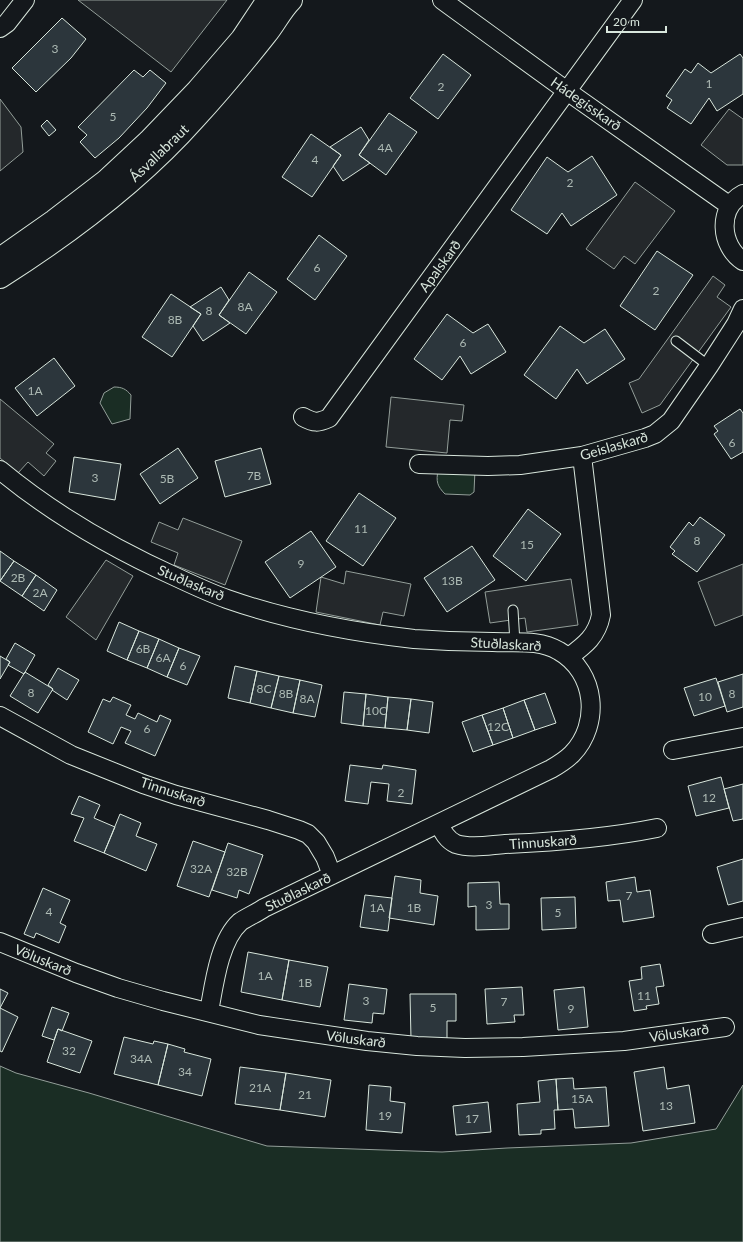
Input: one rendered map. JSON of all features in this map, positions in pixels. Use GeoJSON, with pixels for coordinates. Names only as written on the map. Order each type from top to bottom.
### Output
{"type":"FeatureCollection","features":[{"type":"Feature","properties":{"kind":"main road","name":"Ásvallabraut"},"geometry":{"type":"LineString","coordinates":[[0,259],[54,221],[106,181],[149,141],[198,90],[242,39],[268,0]]}},
{"type":"Feature","properties":{"kind":"main road","name":"Ásvallabraut"},"geometry":{"type":"LineString","coordinates":[[0,277],[57,239],[99,207],[152,162],[223,87],[291,0]]}},
{"type":"Feature","properties":{"kind":"street"},"geometry":{"type":"LineString","coordinates":[[0,28],[7,22],[25,0]]}},
{"type":"Feature","properties":{"kind":"street","name":"Hádegisskarð"},"geometry":{"type":"LineString","coordinates":[[442,0],[567,91],[737,200]]}},
{"type":"Feature","properties":{"kind":"street","name":"Apalskarð"},"geometry":{"type":"LineString","coordinates":[[303,417],[311,421],[319,422],[329,418],[633,0]]}},
{"type":"Feature","properties":{"kind":"street"},"geometry":{"type":"LineString","coordinates":[[737,200],[726,214],[725,233],[727,242],[732,251],[743,261]]}},
{"type":"Feature","properties":{"kind":"street","name":"Geislaskarð"},"geometry":{"type":"LineString","coordinates":[[419,464],[488,466],[520,465],[582,456],[645,438],[659,431],[671,421],[736,324],[743,309]]}},
{"type":"Feature","properties":{"kind":"street"},"geometry":{"type":"LineString","coordinates":[[568,657],[592,637],[600,623],[601,615],[582,456]]}},
{"type":"Feature","properties":{"kind":"street","name":"Stuðlaskarð"},"geometry":{"type":"LineString","coordinates":[[0,470],[70,521],[136,559],[228,599],[295,618],[367,632],[416,639],[544,644],[568,657],[585,679],[590,696],[589,722],[586,733],[572,754],[551,769],[264,908],[241,922],[227,940],[220,962],[209,1012]]}},
{"type":"Feature","properties":{"kind":"street","name":"Tinnuskarð"},"geometry":{"type":"LineString","coordinates":[[0,716],[71,755],[143,784],[176,795],[268,820],[308,834],[316,842],[325,857],[332,875]]}},
{"type":"Feature","properties":{"kind":"street"},"geometry":{"type":"LineString","coordinates":[[673,750],[743,737]]}},
{"type":"Feature","properties":{"kind":"street","name":"Tinnuskarð"},"geometry":{"type":"LineString","coordinates":[[439,824],[447,838],[455,843],[474,846],[595,838],[628,834],[656,828]]}},
{"type":"Feature","properties":{"kind":"street"},"geometry":{"type":"LineString","coordinates":[[712,934],[743,928]]}},
{"type":"Feature","properties":{"kind":"street","name":"Völuskarð"},"geometry":{"type":"LineString","coordinates":[[0,942],[37,958],[118,988],[259,1025],[314,1034],[410,1045],[465,1048],[624,1041],[725,1027]]}},
{"type":"Feature","properties":{"kind":"lane"},"geometry":{"type":"LineString","coordinates":[[676,341],[709,366]]}},
{"type":"Feature","properties":{"kind":"lane"},"geometry":{"type":"LineString","coordinates":[[513,610],[516,643]]}},
{"type":"Feature","properties":{"kind":"green space"},"geometry":{"type":"Polygon","coordinates":[[[114,387],[124,389],[131,395],[130,419],[112,424],[100,403],[104,393],[114,387]]]}},
{"type":"Feature","properties":{"kind":"green space"},"geometry":{"type":"Polygon","coordinates":[[[475,470],[474,492],[470,495],[445,494],[437,481],[438,471],[475,470]]]}},
{"type":"Feature","properties":{"kind":"green space"},"geometry":{"type":"Polygon","coordinates":[[[0,1066],[16,1073],[267,1146],[442,1152],[631,1143],[716,1129],[743,1085],[743,1242],[0,1242],[0,1066]]]}},
{"type":"Feature","properties":{"kind":"shaded area"},"geometry":{"type":"Polygon","coordinates":[[[78,0],[227,0],[171,72],[78,0]]]}},
{"type":"Feature","properties":{"kind":"shaded area"},"geometry":{"type":"Polygon","coordinates":[[[0,99],[21,127],[23,152],[0,171],[0,99]]]}},
{"type":"Feature","properties":{"kind":"shaded area"},"geometry":{"type":"Polygon","coordinates":[[[729,109],[743,119],[743,165],[727,165],[701,145],[729,109]]]}},
{"type":"Feature","properties":{"kind":"shaded area"},"geometry":{"type":"Polygon","coordinates":[[[635,182],[675,211],[635,264],[624,256],[614,269],[586,249],[635,182]]]}},
{"type":"Feature","properties":{"kind":"shaded area"},"geometry":{"type":"Polygon","coordinates":[[[713,276],[725,285],[717,297],[731,307],[660,405],[642,413],[629,383],[639,379],[713,276]]]}},
{"type":"Feature","properties":{"kind":"shaded area"},"geometry":{"type":"Polygon","coordinates":[[[391,397],[464,405],[462,421],[450,420],[447,453],[386,447],[391,397]]]}},
{"type":"Feature","properties":{"kind":"shaded area"},"geometry":{"type":"Polygon","coordinates":[[[0,399],[54,444],[46,453],[56,461],[44,476],[28,462],[18,473],[0,458],[0,399]]]}},
{"type":"Feature","properties":{"kind":"shaded area"},"geometry":{"type":"Polygon","coordinates":[[[183,518],[242,541],[225,585],[174,565],[178,553],[151,542],[159,522],[178,530],[183,518]]]}},
{"type":"Feature","properties":{"kind":"shaded area"},"geometry":{"type":"Polygon","coordinates":[[[106,560],[133,576],[96,640],[66,617],[106,560]]]}},
{"type":"Feature","properties":{"kind":"shaded area"},"geometry":{"type":"Polygon","coordinates":[[[743,564],[743,615],[715,626],[698,582],[743,564]]]}},
{"type":"Feature","properties":{"kind":"shaded area"},"geometry":{"type":"Polygon","coordinates":[[[346,571],[411,584],[404,616],[383,612],[380,625],[316,612],[321,577],[344,584],[346,571]]]}},
{"type":"Feature","properties":{"kind":"shaded area"},"geometry":{"type":"Polygon","coordinates":[[[571,579],[578,625],[527,632],[525,618],[490,623],[485,592],[571,579]]]}},
{"type":"Feature","properties":{"kind":"building"},"geometry":{"type":"Polygon","coordinates":[[[62,18],[86,39],[71,58],[36,92],[12,68],[62,18]]]}},
{"type":"Feature","properties":{"kind":"building"},"geometry":{"type":"Polygon","coordinates":[[[443,54],[471,75],[438,119],[410,98],[443,54]]]}},
{"type":"Feature","properties":{"kind":"building"},"geometry":{"type":"Polygon","coordinates":[[[740,54],[743,58],[743,94],[717,111],[709,98],[691,124],[667,108],[672,100],[666,96],[685,69],[691,73],[698,63],[711,73],[740,54]]]}},
{"type":"Feature","properties":{"kind":"building"},"geometry":{"type":"Polygon","coordinates":[[[134,70],[143,77],[150,70],[166,83],[147,108],[119,138],[95,158],[80,142],[87,135],[78,127],[134,70]]]}},
{"type":"Feature","properties":{"kind":"building"},"geometry":{"type":"Polygon","coordinates":[[[389,113],[417,132],[386,175],[359,155],[389,113]]]}},
{"type":"Feature","properties":{"kind":"building"},"geometry":{"type":"Polygon","coordinates":[[[47,120],[56,130],[49,136],[41,126],[47,120]]]}},
{"type":"Feature","properties":{"kind":"building"},"geometry":{"type":"Polygon","coordinates":[[[361,127],[369,140],[359,155],[370,163],[343,181],[333,166],[341,155],[330,147],[361,127]]]}},
{"type":"Feature","properties":{"kind":"building"},"geometry":{"type":"Polygon","coordinates":[[[311,134],[341,155],[312,197],[282,177],[311,134]]]}},
{"type":"Feature","properties":{"kind":"building"},"geometry":{"type":"Polygon","coordinates":[[[592,156],[617,195],[571,226],[562,213],[547,234],[511,210],[547,157],[568,172],[592,156]]]}},
{"type":"Feature","properties":{"kind":"building"},"geometry":{"type":"Polygon","coordinates":[[[319,235],[347,256],[315,300],[287,279],[319,235]]]}},
{"type":"Feature","properties":{"kind":"building"},"geometry":{"type":"Polygon","coordinates":[[[657,251],[693,275],[655,330],[620,306],[657,251]]]}},
{"type":"Feature","properties":{"kind":"building"},"geometry":{"type":"Polygon","coordinates":[[[249,272],[277,292],[246,334],[219,315],[249,272]]]}},
{"type":"Feature","properties":{"kind":"building"},"geometry":{"type":"Polygon","coordinates":[[[221,287],[229,300],[219,315],[230,323],[203,341],[193,326],[201,314],[190,307],[221,287]]]}},
{"type":"Feature","properties":{"kind":"building"},"geometry":{"type":"Polygon","coordinates":[[[171,294],[201,314],[172,357],[142,337],[171,294]]]}},
{"type":"Feature","properties":{"kind":"building"},"geometry":{"type":"Polygon","coordinates":[[[447,314],[473,333],[488,324],[506,352],[471,374],[460,356],[442,380],[414,359],[447,314]]]}},
{"type":"Feature","properties":{"kind":"building"},"geometry":{"type":"Polygon","coordinates":[[[560,326],[584,343],[605,329],[625,359],[587,384],[577,369],[556,399],[524,375],[560,326]]]}},
{"type":"Feature","properties":{"kind":"building"},"geometry":{"type":"Polygon","coordinates":[[[54,358],[75,386],[37,416],[15,388],[54,358]]]}},
{"type":"Feature","properties":{"kind":"building"},"geometry":{"type":"Polygon","coordinates":[[[740,409],[743,413],[743,452],[731,459],[714,434],[718,431],[714,426],[740,409]]]}},
{"type":"Feature","properties":{"kind":"building"},"geometry":{"type":"Polygon","coordinates":[[[178,448],[198,478],[160,504],[140,474],[178,448]]]}},
{"type":"Feature","properties":{"kind":"building"},"geometry":{"type":"Polygon","coordinates":[[[261,448],[271,484],[225,497],[215,461],[261,448]]]}},
{"type":"Feature","properties":{"kind":"building"},"geometry":{"type":"Polygon","coordinates":[[[74,457],[121,464],[115,500],[69,492],[74,457]]]}},
{"type":"Feature","properties":{"kind":"building"},"geometry":{"type":"Polygon","coordinates":[[[359,493],[396,518],[363,566],[326,541],[359,493]]]}},
{"type":"Feature","properties":{"kind":"building"},"geometry":{"type":"Polygon","coordinates":[[[528,509],[561,534],[526,581],[493,556],[528,509]]]}},
{"type":"Feature","properties":{"kind":"building"},"geometry":{"type":"Polygon","coordinates":[[[700,517],[725,535],[697,572],[672,554],[675,551],[670,547],[689,522],[693,526],[700,517]]]}},
{"type":"Feature","properties":{"kind":"building"},"geometry":{"type":"Polygon","coordinates":[[[311,531],[336,567],[290,598],[265,562],[311,531]]]}},
{"type":"Feature","properties":{"kind":"building"},"geometry":{"type":"Polygon","coordinates":[[[472,546],[495,580],[447,612],[424,578],[472,546]]]}},
{"type":"Feature","properties":{"kind":"building"},"geometry":{"type":"Polygon","coordinates":[[[0,551],[14,561],[0,581],[0,551]]]}},
{"type":"Feature","properties":{"kind":"building"},"geometry":{"type":"Polygon","coordinates":[[[14,561],[36,575],[22,596],[0,581],[14,561]]]}},
{"type":"Feature","properties":{"kind":"building"},"geometry":{"type":"Polygon","coordinates":[[[36,575],[57,590],[44,611],[22,596],[36,575]]]}},
{"type":"Feature","properties":{"kind":"building"},"geometry":{"type":"Polygon","coordinates":[[[119,622],[139,631],[127,660],[107,651],[119,622]]]}},
{"type":"Feature","properties":{"kind":"building"},"geometry":{"type":"Polygon","coordinates":[[[139,631],[159,639],[147,668],[127,660],[139,631]]]}},
{"type":"Feature","properties":{"kind":"building"},"geometry":{"type":"Polygon","coordinates":[[[159,639],[179,648],[167,677],[147,668],[159,639]]]}},
{"type":"Feature","properties":{"kind":"building"},"geometry":{"type":"Polygon","coordinates":[[[15,643],[35,655],[24,674],[8,665],[10,662],[6,659],[15,643]]]}},
{"type":"Feature","properties":{"kind":"building"},"geometry":{"type":"Polygon","coordinates":[[[179,648],[200,656],[187,685],[167,677],[179,648]]]}},
{"type":"Feature","properties":{"kind":"building"},"geometry":{"type":"Polygon","coordinates":[[[0,656],[10,662],[0,679],[0,656]]]}},
{"type":"Feature","properties":{"kind":"building"},"geometry":{"type":"Polygon","coordinates":[[[235,666],[257,671],[250,703],[228,698],[235,666]]]}},
{"type":"Feature","properties":{"kind":"building"},"geometry":{"type":"Polygon","coordinates":[[[58,668],[79,680],[67,700],[52,690],[53,689],[48,685],[58,668]]]}},
{"type":"Feature","properties":{"kind":"building"},"geometry":{"type":"Polygon","coordinates":[[[257,671],[279,676],[271,708],[250,703],[257,671]]]}},
{"type":"Feature","properties":{"kind":"building"},"geometry":{"type":"Polygon","coordinates":[[[25,672],[53,689],[38,713],[10,696],[25,672]]]}},
{"type":"Feature","properties":{"kind":"building"},"geometry":{"type":"Polygon","coordinates":[[[743,674],[743,707],[727,712],[718,682],[743,674]]]}},
{"type":"Feature","properties":{"kind":"building"},"geometry":{"type":"Polygon","coordinates":[[[279,676],[300,680],[293,713],[271,708],[279,676]]]}},
{"type":"Feature","properties":{"kind":"building"},"geometry":{"type":"Polygon","coordinates":[[[716,678],[725,706],[694,716],[684,688],[716,678]]]}},
{"type":"Feature","properties":{"kind":"building"},"geometry":{"type":"Polygon","coordinates":[[[300,680],[322,685],[315,717],[293,713],[300,680]]]}},
{"type":"Feature","properties":{"kind":"building"},"geometry":{"type":"Polygon","coordinates":[[[344,692],[366,694],[363,726],[341,723],[344,692]]]}},
{"type":"Feature","properties":{"kind":"building"},"geometry":{"type":"Polygon","coordinates":[[[545,693],[556,723],[535,730],[524,700],[545,693]]]}},
{"type":"Feature","properties":{"kind":"building"},"geometry":{"type":"Polygon","coordinates":[[[366,694],[388,697],[385,728],[363,726],[366,694]]]}},
{"type":"Feature","properties":{"kind":"building"},"geometry":{"type":"Polygon","coordinates":[[[113,697],[131,705],[126,715],[135,719],[138,713],[157,722],[160,715],[171,720],[155,756],[125,743],[131,731],[121,727],[113,744],[88,732],[103,699],[110,702],[113,697]]]}},
{"type":"Feature","properties":{"kind":"building"},"geometry":{"type":"Polygon","coordinates":[[[388,697],[411,699],[407,730],[385,728],[388,697]]]}},
{"type":"Feature","properties":{"kind":"building"},"geometry":{"type":"Polygon","coordinates":[[[411,699],[433,702],[429,733],[407,730],[411,699]]]}},
{"type":"Feature","properties":{"kind":"building"},"geometry":{"type":"Polygon","coordinates":[[[524,700],[535,730],[513,738],[503,708],[524,700]]]}},
{"type":"Feature","properties":{"kind":"building"},"geometry":{"type":"Polygon","coordinates":[[[503,708],[513,738],[493,745],[482,715],[503,708]]]}},
{"type":"Feature","properties":{"kind":"building"},"geometry":{"type":"Polygon","coordinates":[[[482,715],[493,745],[473,752],[462,722],[482,715]]]}},
{"type":"Feature","properties":{"kind":"building"},"geometry":{"type":"Polygon","coordinates":[[[350,765],[382,769],[383,765],[416,770],[412,804],[387,801],[389,784],[371,782],[368,804],[345,801],[350,765]]]}},
{"type":"Feature","properties":{"kind":"building"},"geometry":{"type":"Polygon","coordinates":[[[721,777],[729,808],[696,816],[688,786],[721,777]]]}},
{"type":"Feature","properties":{"kind":"building"},"geometry":{"type":"Polygon","coordinates":[[[743,784],[743,819],[733,821],[724,789],[743,784]]]}},
{"type":"Feature","properties":{"kind":"building"},"geometry":{"type":"Polygon","coordinates":[[[79,796],[100,805],[94,818],[115,827],[104,853],[74,841],[84,818],[71,814],[79,796]]]}},
{"type":"Feature","properties":{"kind":"building"},"geometry":{"type":"Polygon","coordinates":[[[120,814],[141,823],[136,836],[157,844],[146,871],[104,853],[120,814]]]}},
{"type":"Feature","properties":{"kind":"building"},"geometry":{"type":"Polygon","coordinates":[[[193,841],[225,852],[209,897],[177,886],[193,841]]]}},
{"type":"Feature","properties":{"kind":"building"},"geometry":{"type":"Polygon","coordinates":[[[228,843],[263,855],[249,894],[239,890],[237,898],[212,890],[228,843]]]}},
{"type":"Feature","properties":{"kind":"building"},"geometry":{"type":"Polygon","coordinates":[[[743,859],[743,901],[728,905],[717,867],[743,859]]]}},
{"type":"Feature","properties":{"kind":"building"},"geometry":{"type":"Polygon","coordinates":[[[395,876],[421,880],[420,893],[438,896],[434,925],[389,918],[395,876]]]}},
{"type":"Feature","properties":{"kind":"building"},"geometry":{"type":"Polygon","coordinates":[[[635,877],[637,892],[650,890],[654,917],[623,922],[620,900],[608,901],[606,882],[635,877]]]}},
{"type":"Feature","properties":{"kind":"building"},"geometry":{"type":"Polygon","coordinates":[[[499,882],[500,904],[509,904],[509,929],[476,930],[476,906],[468,907],[468,883],[499,882]]]}},
{"type":"Feature","properties":{"kind":"building"},"geometry":{"type":"Polygon","coordinates":[[[43,888],[70,900],[60,923],[66,926],[59,943],[36,933],[34,938],[24,934],[43,888]]]}},
{"type":"Feature","properties":{"kind":"building"},"geometry":{"type":"Polygon","coordinates":[[[365,895],[392,898],[388,931],[360,927],[365,895]]]}},
{"type":"Feature","properties":{"kind":"building"},"geometry":{"type":"Polygon","coordinates":[[[575,897],[576,928],[542,930],[541,898],[575,897]]]}},
{"type":"Feature","properties":{"kind":"building"},"geometry":{"type":"Polygon","coordinates":[[[248,952],[289,960],[282,1000],[241,992],[248,952]]]}},
{"type":"Feature","properties":{"kind":"building"},"geometry":{"type":"Polygon","coordinates":[[[289,960],[328,967],[320,1007],[282,1000],[289,960]]]}},
{"type":"Feature","properties":{"kind":"building"},"geometry":{"type":"Polygon","coordinates":[[[660,964],[664,986],[656,987],[659,1004],[646,1006],[647,1009],[634,1011],[629,981],[642,979],[641,967],[660,964]]]}},
{"type":"Feature","properties":{"kind":"building"},"geometry":{"type":"Polygon","coordinates":[[[349,984],[387,989],[384,1014],[373,1013],[372,1023],[344,1020],[349,984]]]}},
{"type":"Feature","properties":{"kind":"building"},"geometry":{"type":"Polygon","coordinates":[[[522,987],[524,1015],[514,1015],[515,1022],[487,1024],[485,989],[522,987]]]}},
{"type":"Feature","properties":{"kind":"building"},"geometry":{"type":"Polygon","coordinates":[[[584,987],[588,1027],[558,1030],[554,990],[584,987]]]}},
{"type":"Feature","properties":{"kind":"building"},"geometry":{"type":"Polygon","coordinates":[[[0,989],[8,993],[0,1008],[0,989]]]}},
{"type":"Feature","properties":{"kind":"building"},"geometry":{"type":"Polygon","coordinates":[[[410,994],[456,994],[456,1021],[447,1021],[447,1039],[411,1039],[410,994]]]}},
{"type":"Feature","properties":{"kind":"building"},"geometry":{"type":"Polygon","coordinates":[[[52,1007],[69,1013],[62,1031],[58,1029],[54,1040],[42,1036],[52,1007]]]}},
{"type":"Feature","properties":{"kind":"building"},"geometry":{"type":"Polygon","coordinates":[[[0,1008],[18,1017],[2,1052],[0,1051],[0,1008]]]}},
{"type":"Feature","properties":{"kind":"building"},"geometry":{"type":"Polygon","coordinates":[[[58,1029],[92,1041],[80,1073],[47,1062],[58,1029]]]}},
{"type":"Feature","properties":{"kind":"building"},"geometry":{"type":"Polygon","coordinates":[[[124,1037],[153,1044],[154,1041],[168,1044],[158,1085],[114,1074],[124,1037]]]}},
{"type":"Feature","properties":{"kind":"building"},"geometry":{"type":"Polygon","coordinates":[[[168,1044],[185,1049],[184,1052],[211,1059],[202,1096],[158,1085],[168,1044]]]}},
{"type":"Feature","properties":{"kind":"building"},"geometry":{"type":"Polygon","coordinates":[[[240,1067],[286,1073],[280,1110],[235,1104],[240,1067]]]}},
{"type":"Feature","properties":{"kind":"building"},"geometry":{"type":"Polygon","coordinates":[[[664,1067],[667,1089],[689,1085],[695,1123],[643,1131],[634,1072],[664,1067]]]}},
{"type":"Feature","properties":{"kind":"building"},"geometry":{"type":"Polygon","coordinates":[[[286,1073],[331,1080],[325,1117],[280,1110],[286,1073]]]}},
{"type":"Feature","properties":{"kind":"building"},"geometry":{"type":"Polygon","coordinates":[[[573,1078],[574,1089],[606,1087],[609,1126],[575,1128],[573,1109],[558,1110],[556,1079],[573,1078]]]}},
{"type":"Feature","properties":{"kind":"building"},"geometry":{"type":"Polygon","coordinates":[[[556,1079],[558,1110],[554,1110],[555,1129],[541,1130],[541,1134],[519,1135],[517,1104],[540,1102],[538,1081],[556,1079]]]}},
{"type":"Feature","properties":{"kind":"building"},"geometry":{"type":"Polygon","coordinates":[[[369,1085],[391,1087],[390,1101],[405,1103],[402,1133],[366,1130],[369,1085]]]}},
{"type":"Feature","properties":{"kind":"building"},"geometry":{"type":"Polygon","coordinates":[[[488,1102],[491,1132],[456,1135],[453,1106],[488,1102]]]}}]}
